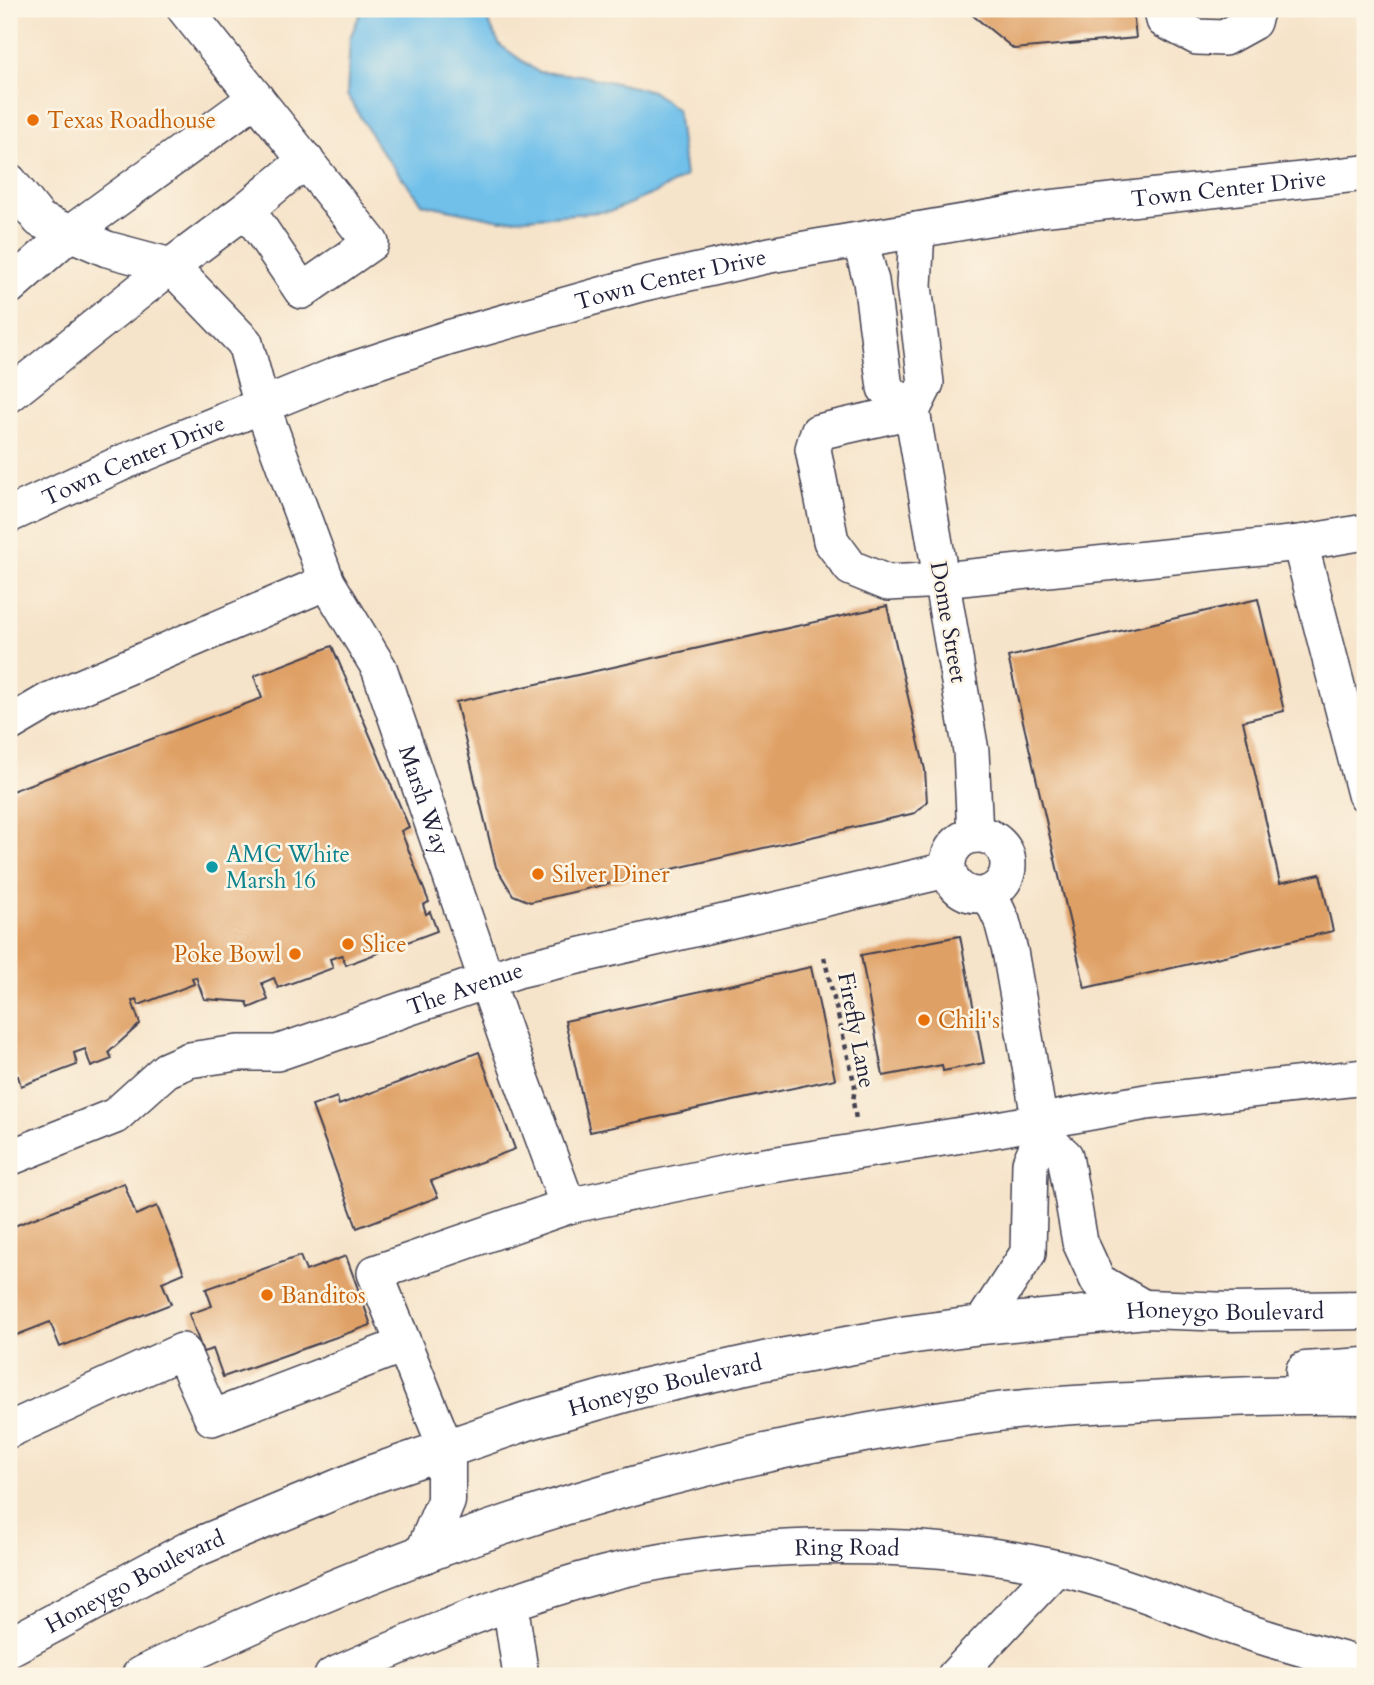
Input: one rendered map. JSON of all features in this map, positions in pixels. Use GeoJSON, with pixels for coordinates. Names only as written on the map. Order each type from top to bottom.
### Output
{"type":"FeatureCollection","features":[{"type":"Feature","properties":{"kind":"main road"},"geometry":{"type":"LineString","coordinates":[[1309,1310],[1365,1293]]}},
{"type":"Feature","properties":{"kind":"main road","name":"Honeygo Boulevard"},"geometry":{"type":"LineString","coordinates":[[9,1647],[190,1550],[373,1474],[527,1421],[654,1385],[764,1361],[981,1325],[1146,1310],[1365,1310]]}},
{"type":"Feature","properties":{"kind":"main road"},"geometry":{"type":"LineString","coordinates":[[1099,1403],[1286,1373],[1365,1367]]}},
{"type":"Feature","properties":{"kind":"main road"},"geometry":{"type":"LineString","coordinates":[[141,1676],[299,1603],[424,1554],[638,1484],[766,1452],[986,1413],[1099,1403],[1236,1396],[1348,1395],[1365,1408]]}},
{"type":"Feature","properties":{"kind":"main road"},"geometry":{"type":"LineString","coordinates":[[424,1554],[446,1501],[446,1448]]}},
{"type":"Feature","properties":{"kind":"street"},"geometry":{"type":"LineString","coordinates":[[185,9],[371,243],[302,291],[247,209]]}},
{"type":"Feature","properties":{"kind":"street"},"geometry":{"type":"LineString","coordinates":[[1162,9],[1164,20],[1197,37],[1224,38],[1253,22],[1257,9]]}},
{"type":"Feature","properties":{"kind":"street"},"geometry":{"type":"LineString","coordinates":[[9,287],[69,234],[256,98]]}},
{"type":"Feature","properties":{"kind":"street"},"geometry":{"type":"LineString","coordinates":[[9,396],[306,160]]}},
{"type":"Feature","properties":{"kind":"street","name":"Town Center Drive"},"geometry":{"type":"LineString","coordinates":[[9,515],[126,461],[339,374],[448,338],[640,284],[770,255],[1040,209],[1365,173]]}},
{"type":"Feature","properties":{"kind":"street"},"geometry":{"type":"LineString","coordinates":[[9,181],[40,220],[107,249],[171,266]]}},
{"type":"Feature","properties":{"kind":"street"},"geometry":{"type":"LineString","coordinates":[[912,411],[926,383],[914,286],[917,230]]}},
{"type":"Feature","properties":{"kind":"street"},"geometry":{"type":"LineString","coordinates":[[860,240],[871,281],[885,388],[912,411]]}},
{"type":"Feature","properties":{"kind":"street","name":"Marsh Way"},"geometry":{"type":"LineString","coordinates":[[171,266],[245,343],[262,406],[327,582],[379,668],[568,1206]]}},
{"type":"Feature","properties":{"kind":"street"},"geometry":{"type":"LineString","coordinates":[[912,411],[817,432],[813,449],[831,541],[851,568],[888,583],[942,580],[1300,543],[1365,532]]}},
{"type":"Feature","properties":{"kind":"street","name":"Dome Street"},"geometry":{"type":"LineString","coordinates":[[912,411],[971,751],[975,835]]}},
{"type":"Feature","properties":{"kind":"street"},"geometry":{"type":"LineString","coordinates":[[1300,543],[1365,794]]}},
{"type":"Feature","properties":{"kind":"street"},"geometry":{"type":"LineString","coordinates":[[9,723],[63,695],[327,582]]}},
{"type":"Feature","properties":{"kind":"street"},"geometry":{"type":"LineString","coordinates":[[975,835],[993,839],[1006,854],[1008,863],[1003,881],[989,893],[980,896],[962,892],[947,870],[951,850],[965,838],[975,835]]}},
{"type":"Feature","properties":{"kind":"street","name":"The Avenue"},"geometry":{"type":"LineString","coordinates":[[9,1158],[115,1116],[166,1070],[188,1060],[238,1053],[277,1053],[517,970],[947,870]]}},
{"type":"Feature","properties":{"kind":"street"},"geometry":{"type":"LineString","coordinates":[[981,1325],[1028,1253],[1030,1163],[1041,1128],[1010,951],[1002,921],[989,893]]}},
{"type":"Feature","properties":{"kind":"street"},"geometry":{"type":"LineString","coordinates":[[446,1448],[375,1273],[568,1206],[746,1169],[1041,1128],[1146,1102],[1365,1077]]}},
{"type":"Feature","properties":{"kind":"street"},"geometry":{"type":"LineString","coordinates":[[1041,1128],[1065,1156],[1080,1242],[1098,1281],[1146,1310]]}},
{"type":"Feature","properties":{"kind":"street"},"geometry":{"type":"LineString","coordinates":[[9,1430],[182,1351],[212,1418],[403,1345]]}},
{"type":"Feature","properties":{"kind":"street","name":"Ring Road"},"geometry":{"type":"LineString","coordinates":[[332,1676],[510,1603],[606,1573],[712,1555],[789,1549],[909,1549],[1002,1558],[1057,1568],[1112,1582],[1239,1629],[1365,1666]]}},
{"type":"Feature","properties":{"kind":"street"},"geometry":{"type":"LineString","coordinates":[[956,1676],[1057,1568]]}},
{"type":"Feature","properties":{"kind":"street"},"geometry":{"type":"LineString","coordinates":[[510,1603],[521,1676]]}},
{"type":"Feature","properties":{"kind":"path","name":"Firefly Lane"},"geometry":{"type":"LineString","coordinates":[[824,957],[855,1086],[853,1102],[861,1151]]}},
{"type":"Feature","properties":{"kind":"water"},"geometry":{"type":"Polygon","coordinates":[[[362,9],[482,9],[500,45],[538,72],[579,75],[652,91],[677,110],[685,177],[612,211],[501,220],[423,204],[381,151],[347,95],[350,38],[362,9]]]}},
{"type":"Feature","properties":{"kind":"building"},"geometry":{"type":"Polygon","coordinates":[[[965,9],[1133,9],[1136,38],[1014,49],[965,9]]]}},
{"type":"Feature","properties":{"kind":"building"},"geometry":{"type":"Polygon","coordinates":[[[1258,599],[1284,711],[1243,721],[1280,883],[1320,874],[1333,931],[1085,988],[1008,657],[1258,599]]]}},
{"type":"Feature","properties":{"kind":"building"},"geometry":{"type":"Polygon","coordinates":[[[887,606],[925,770],[927,802],[915,813],[530,902],[513,895],[496,867],[456,702],[887,606]]]}},
{"type":"Feature","properties":{"kind":"building","name":"AMC White Marsh 16"},"geometry":{"type":"Polygon","coordinates":[[[332,646],[409,827],[401,831],[429,902],[423,905],[426,914],[430,912],[437,931],[346,965],[342,955],[330,959],[333,968],[278,988],[274,978],[262,983],[268,1000],[249,1008],[247,1002],[204,999],[196,977],[192,978],[194,984],[139,1005],[136,999],[132,1001],[140,1024],[109,1052],[112,1059],[91,1067],[85,1049],[74,1053],[77,1065],[21,1086],[18,1076],[9,1079],[9,792],[262,698],[254,676],[332,646]]]}},
{"type":"Feature","properties":{"kind":"building","name":"Chili's"},"geometry":{"type":"Polygon","coordinates":[[[960,936],[984,1063],[943,1071],[942,1065],[883,1076],[861,955],[960,936]]]}},
{"type":"Feature","properties":{"kind":"building"},"geometry":{"type":"Polygon","coordinates":[[[811,967],[835,1079],[590,1132],[565,1021],[811,967]]]}},
{"type":"Feature","properties":{"kind":"building"},"geometry":{"type":"Polygon","coordinates":[[[479,1052],[515,1149],[431,1181],[438,1197],[357,1228],[312,1106],[337,1097],[339,1105],[479,1052]]]}},
{"type":"Feature","properties":{"kind":"building"},"geometry":{"type":"Polygon","coordinates":[[[124,1183],[136,1215],[157,1206],[184,1273],[162,1282],[171,1304],[60,1347],[50,1322],[9,1338],[9,1228],[124,1183]]]}},
{"type":"Feature","properties":{"kind":"building"},"geometry":{"type":"Polygon","coordinates":[[[300,1256],[306,1271],[346,1256],[371,1325],[223,1377],[213,1349],[203,1352],[189,1314],[212,1306],[206,1289],[300,1256]]]}},
{"type":"Feature","properties":{"kind":"place","name":"Texas Roadhouse"},"geometry":{"type":"Point","coordinates":[33,120]}},
{"type":"Feature","properties":{"kind":"place","name":"AMC White Marsh 16"},"geometry":{"type":"Point","coordinates":[212,867]}},
{"type":"Feature","properties":{"kind":"place","name":"Silver Diner"},"geometry":{"type":"Point","coordinates":[538,874]}},
{"type":"Feature","properties":{"kind":"place","name":"Slice"},"geometry":{"type":"Point","coordinates":[348,944]}},
{"type":"Feature","properties":{"kind":"place","name":"Poke Bowl"},"geometry":{"type":"Point","coordinates":[295,954]}},
{"type":"Feature","properties":{"kind":"place","name":"Chili's"},"geometry":{"type":"Point","coordinates":[924,1020]}},
{"type":"Feature","properties":{"kind":"place","name":"Banditos"},"geometry":{"type":"Point","coordinates":[267,1295]}}]}
